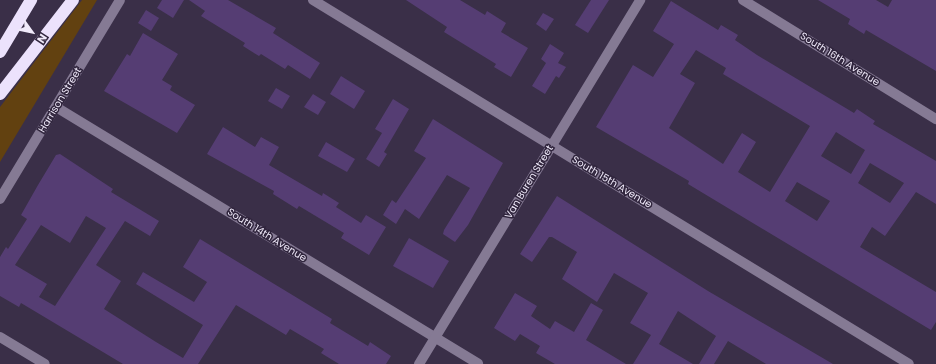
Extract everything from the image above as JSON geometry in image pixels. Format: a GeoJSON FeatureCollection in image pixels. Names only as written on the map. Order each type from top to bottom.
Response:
{"type":"FeatureCollection","features":[{"type":"Feature","properties":{"kind":"highway"},"geometry":{"type":"LineString","coordinates":[[0,52],[31,0]]}},
{"type":"Feature","properties":{"kind":"highway"},"geometry":{"type":"LineString","coordinates":[[0,94],[73,0]]}},
{"type":"Feature","properties":{"kind":"street","name":"Harrison Street"},"geometry":{"type":"LineString","coordinates":[[0,199],[120,0]]}},
{"type":"Feature","properties":{"kind":"street","name":"South 15th Avenue"},"geometry":{"type":"LineString","coordinates":[[313,0],[909,364]]}},
{"type":"Feature","properties":{"kind":"street","name":"Van Buren Street"},"geometry":{"type":"LineString","coordinates":[[419,364],[640,0]]}},
{"type":"Feature","properties":{"kind":"street","name":"South 16th Avenue"},"geometry":{"type":"LineString","coordinates":[[743,0],[936,118]]}},
{"type":"Feature","properties":{"kind":"street","name":"South 14th Avenue"},"geometry":{"type":"LineString","coordinates":[[56,107],[478,364]]}},
{"type":"Feature","properties":{"kind":"street"},"geometry":{"type":"LineString","coordinates":[[0,337],[45,364]]}},
{"type":"Feature","properties":{"kind":"shaded area"},"geometry":{"type":"Polygon","coordinates":[[[82,0],[97,0],[0,162],[0,107],[82,0]]]}},
{"type":"Feature","properties":{"kind":"building"},"geometry":{"type":"Polygon","coordinates":[[[162,0],[184,0],[173,18],[157,8],[162,0]]]}},
{"type":"Feature","properties":{"kind":"building"},"geometry":{"type":"Polygon","coordinates":[[[189,0],[228,0],[276,28],[273,33],[320,63],[310,79],[288,65],[285,69],[261,54],[259,56],[243,46],[245,43],[201,16],[205,11],[189,0]]]}},
{"type":"Feature","properties":{"kind":"building"},"geometry":{"type":"Polygon","coordinates":[[[406,0],[460,0],[485,15],[487,11],[506,23],[501,32],[528,48],[511,77],[494,67],[496,64],[444,32],[447,27],[406,0]]]}},
{"type":"Feature","properties":{"kind":"building"},"geometry":{"type":"Polygon","coordinates":[[[591,0],[609,0],[588,33],[575,25],[591,0]]]}},
{"type":"Feature","properties":{"kind":"building"},"geometry":{"type":"Polygon","coordinates":[[[818,0],[876,0],[888,7],[892,0],[936,0],[936,71],[866,30],[864,34],[848,24],[850,19],[818,0]]]}},
{"type":"Feature","properties":{"kind":"building"},"geometry":{"type":"Polygon","coordinates":[[[671,1],[718,30],[721,25],[738,35],[735,40],[757,55],[854,113],[857,109],[875,121],[873,124],[936,161],[936,204],[916,192],[885,236],[872,227],[860,247],[936,292],[936,322],[931,330],[688,184],[689,181],[596,127],[633,65],[653,77],[674,44],[653,31],[671,1]],[[696,50],[680,74],[695,83],[669,128],[723,164],[742,133],[756,142],[738,172],[770,192],[810,126],[723,74],[726,68],[696,50]],[[836,132],[821,156],[851,174],[865,150],[836,132]],[[870,163],[858,183],[890,203],[904,183],[870,163]],[[797,182],[785,201],[817,221],[830,201],[797,182]]]}},
{"type":"Feature","properties":{"kind":"building"},"geometry":{"type":"Polygon","coordinates":[[[146,10],[159,18],[151,31],[138,23],[146,10]]]}},
{"type":"Feature","properties":{"kind":"building"},"geometry":{"type":"Polygon","coordinates":[[[543,13],[554,19],[546,31],[536,24],[543,13]]]}},
{"type":"Feature","properties":{"kind":"building"},"geometry":{"type":"Polygon","coordinates":[[[143,33],[178,54],[162,80],[172,86],[170,90],[195,105],[177,133],[104,91],[127,54],[130,56],[143,33]]]}},
{"type":"Feature","properties":{"kind":"building"},"geometry":{"type":"Polygon","coordinates":[[[550,44],[564,53],[558,63],[566,67],[559,78],[556,76],[545,94],[532,86],[546,63],[541,59],[550,44]]]}},
{"type":"Feature","properties":{"kind":"building"},"geometry":{"type":"Polygon","coordinates":[[[341,76],[365,91],[354,109],[330,94],[341,76]]]}},
{"type":"Feature","properties":{"kind":"building"},"geometry":{"type":"Polygon","coordinates":[[[276,88],[290,96],[282,109],[268,101],[276,88]]]}},
{"type":"Feature","properties":{"kind":"building"},"geometry":{"type":"Polygon","coordinates":[[[313,94],[326,102],[318,115],[304,107],[313,94]]]}},
{"type":"Feature","properties":{"kind":"building"},"geometry":{"type":"Polygon","coordinates":[[[393,99],[409,109],[384,152],[387,154],[379,167],[366,159],[382,133],[375,129],[393,99]]]}},
{"type":"Feature","properties":{"kind":"building"},"geometry":{"type":"Polygon","coordinates":[[[433,119],[503,163],[468,225],[455,242],[443,234],[444,230],[470,188],[447,175],[419,219],[405,209],[396,224],[383,215],[392,200],[396,203],[426,158],[414,151],[433,119]]]}},
{"type":"Feature","properties":{"kind":"building"},"geometry":{"type":"Polygon","coordinates":[[[223,127],[255,147],[261,137],[279,147],[269,165],[322,196],[323,193],[339,203],[336,207],[361,223],[366,215],[386,227],[369,255],[341,238],[344,233],[299,206],[297,209],[273,194],[274,191],[207,154],[223,127]]]}},
{"type":"Feature","properties":{"kind":"building"},"geometry":{"type":"Polygon","coordinates":[[[326,142],[355,159],[347,172],[318,156],[326,142]]]}},
{"type":"Feature","properties":{"kind":"building"},"geometry":{"type":"Polygon","coordinates":[[[60,154],[113,189],[111,192],[159,221],[150,236],[125,221],[96,265],[121,281],[104,309],[156,342],[183,358],[203,325],[136,284],[143,272],[194,302],[207,282],[183,267],[200,239],[332,319],[330,323],[368,346],[370,342],[391,356],[386,364],[339,364],[321,353],[324,349],[290,329],[286,335],[236,305],[198,364],[123,364],[21,303],[19,307],[0,296],[0,257],[6,247],[8,249],[27,219],[21,215],[56,155],[60,154]],[[86,216],[70,243],[41,225],[15,265],[47,284],[39,297],[55,306],[106,228],[86,216]]]}},
{"type":"Feature","properties":{"kind":"building"},"geometry":{"type":"Polygon","coordinates":[[[557,196],[708,291],[833,364],[766,364],[728,341],[714,364],[699,364],[716,336],[678,311],[659,344],[693,364],[633,364],[651,335],[630,323],[648,293],[614,273],[597,302],[562,279],[577,252],[552,237],[549,237],[532,262],[520,254],[557,196]]]}},
{"type":"Feature","properties":{"kind":"building"},"geometry":{"type":"Polygon","coordinates":[[[409,238],[449,261],[433,288],[393,266],[409,238]]]}},
{"type":"Feature","properties":{"kind":"building"},"geometry":{"type":"Polygon","coordinates":[[[515,293],[537,306],[531,316],[550,329],[555,321],[574,332],[591,303],[603,310],[586,340],[626,364],[555,364],[536,353],[540,346],[520,334],[515,341],[494,328],[515,293]]]}}]}
